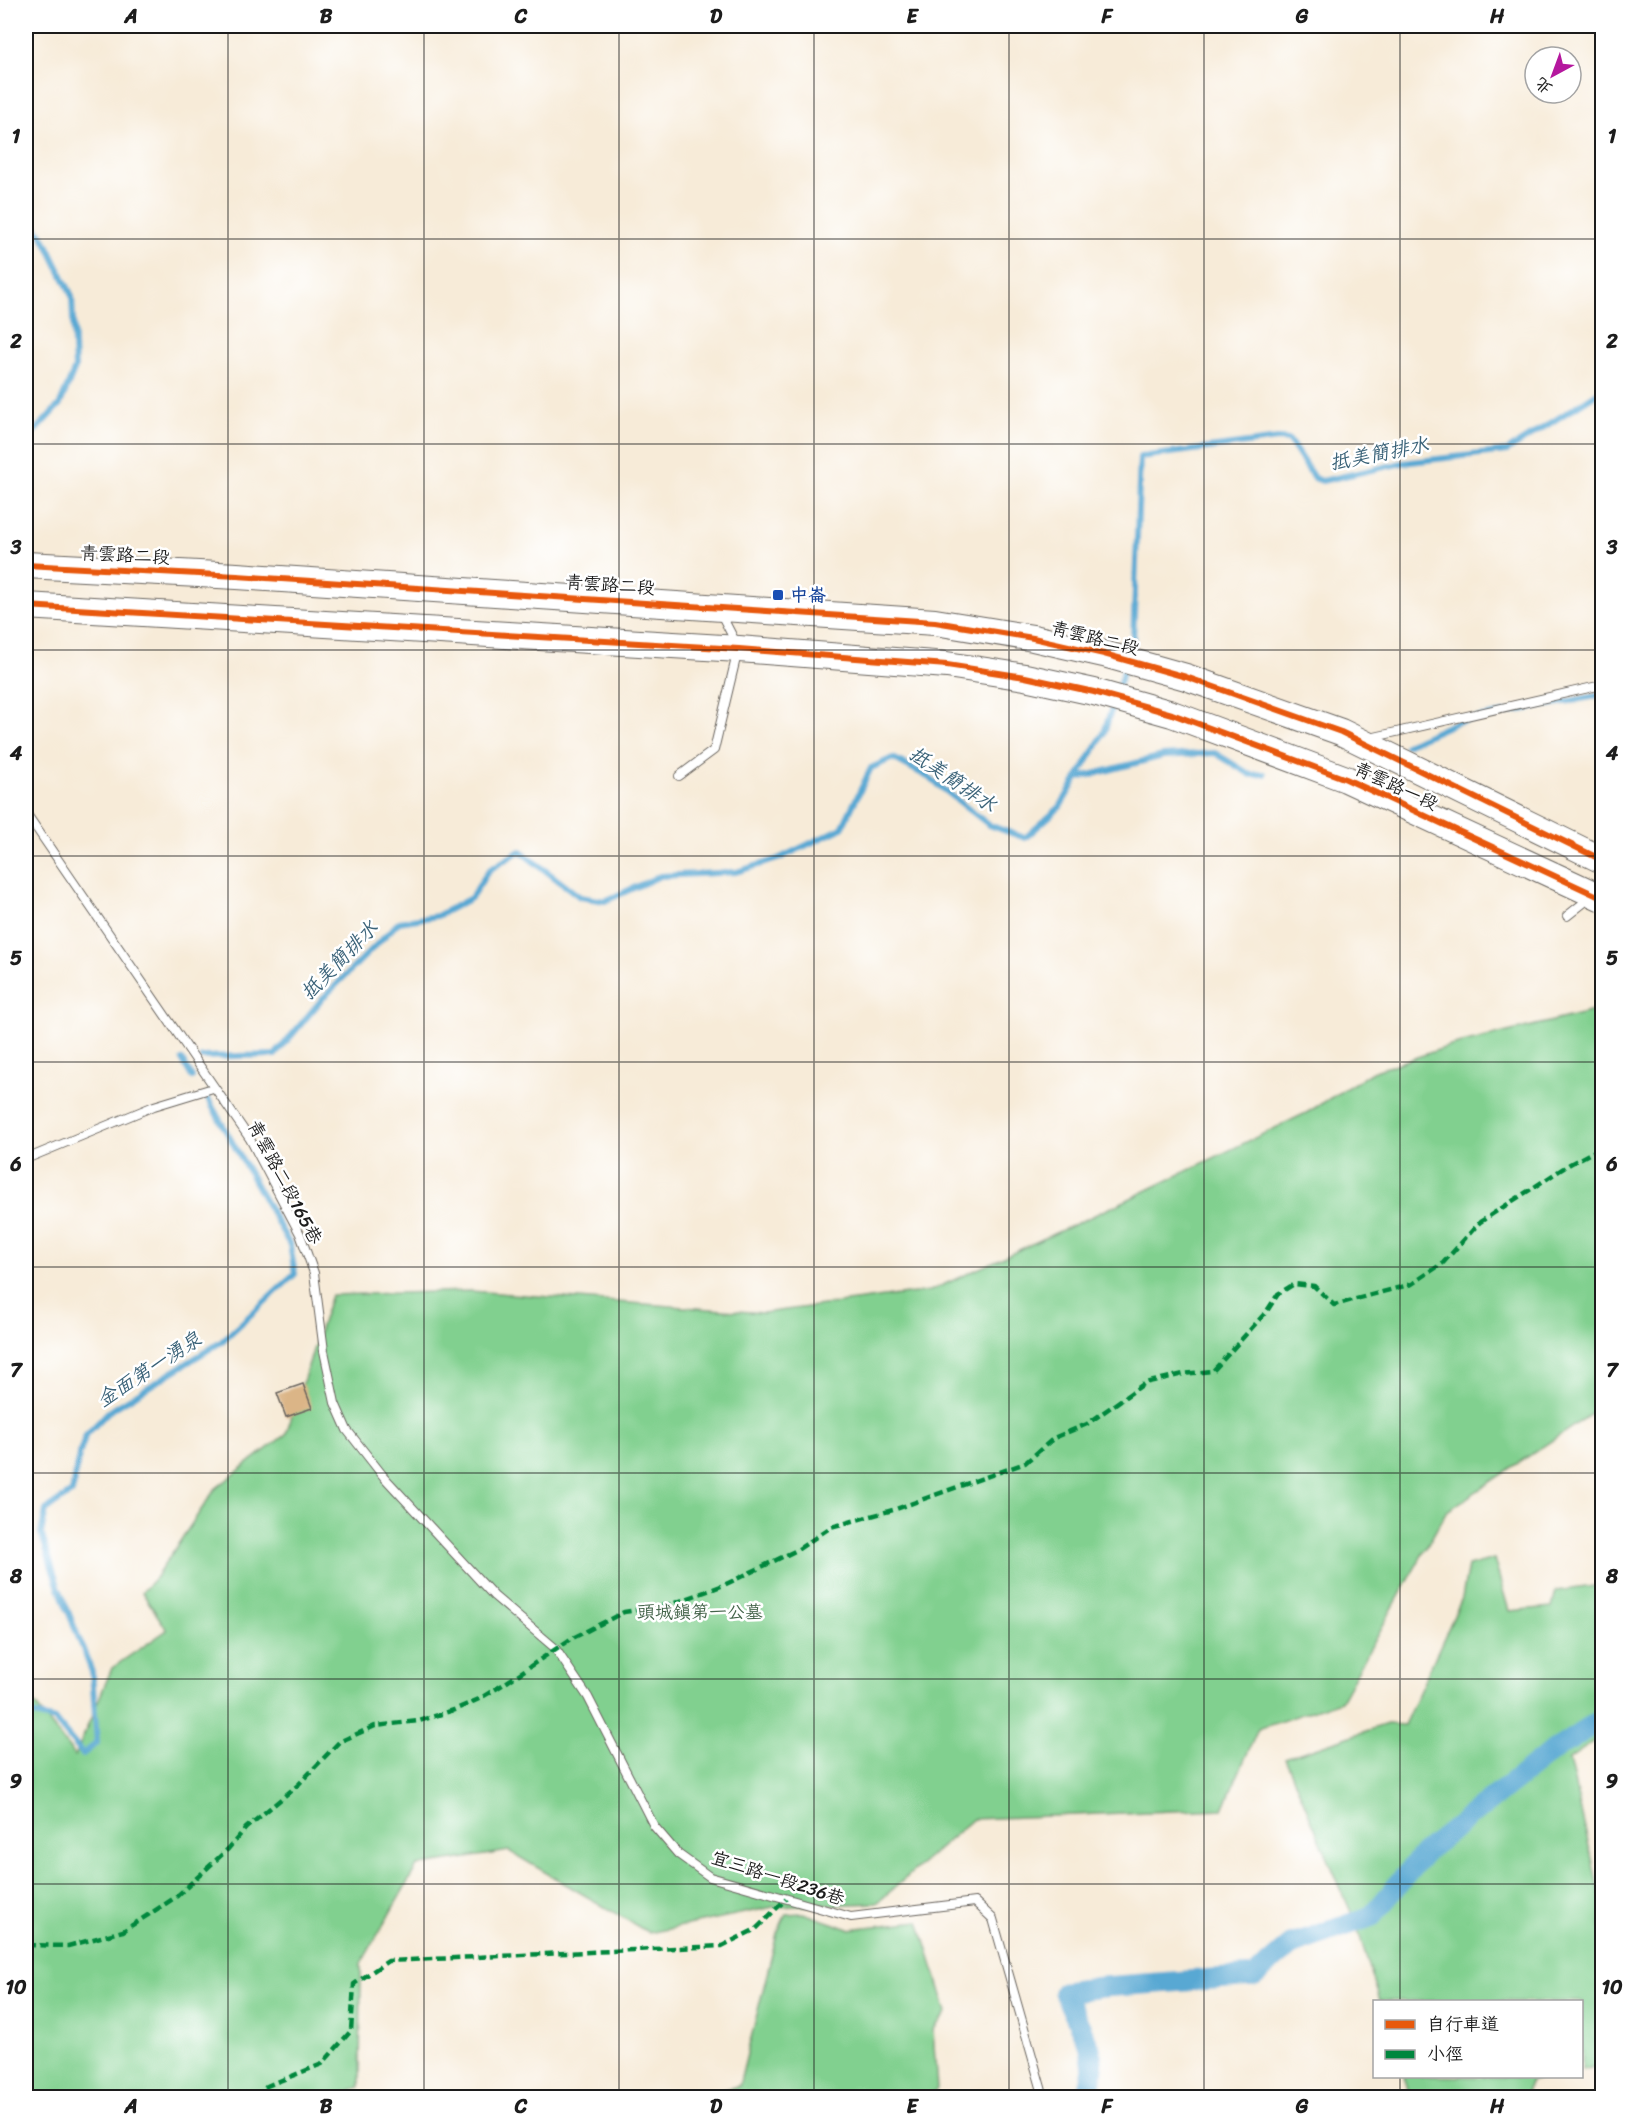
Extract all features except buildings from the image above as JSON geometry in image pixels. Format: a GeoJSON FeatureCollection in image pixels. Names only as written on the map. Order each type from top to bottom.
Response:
{"type":"FeatureCollection","features":[{"type":"Feature","properties":{"kind":"main road","name":"青雲路二段"},"geometry":{"type":"LineString","coordinates":[[26,565],[237,576],[935,622],[1033,638],[1104,654],[1186,677]]}},
{"type":"Feature","properties":{"kind":"main road"},"geometry":{"type":"LineString","coordinates":[[26,606],[739,649]]}},
{"type":"Feature","properties":{"kind":"main road","name":"青雲路一段"},"geometry":{"type":"LineString","coordinates":[[739,649],[947,665],[1025,677],[1094,692],[1172,714],[1346,779],[1598,897]]}},
{"type":"Feature","properties":{"kind":"main road","name":"青雲路一段"},"geometry":{"type":"LineString","coordinates":[[1186,677],[1341,732],[1602,860]]}},
{"type":"Feature","properties":{"kind":"lane"},"geometry":{"type":"LineString","coordinates":[[679,776],[714,750],[739,649],[717,607]]}},
{"type":"Feature","properties":{"kind":"lane"},"geometry":{"type":"LineString","coordinates":[[1358,740],[1602,685]]}},
{"type":"Feature","properties":{"kind":"lane","name":"青雲路二段165巷"},"geometry":{"type":"LineString","coordinates":[[26,813],[250,1139],[300,1234],[314,1273],[324,1351],[334,1403],[347,1430],[384,1477],[494,1596],[555,1648]]}},
{"type":"Feature","properties":{"kind":"lane"},"geometry":{"type":"LineString","coordinates":[[1567,916],[1598,897]]}},
{"type":"Feature","properties":{"kind":"lane"},"geometry":{"type":"LineString","coordinates":[[26,1159],[154,1106],[213,1088]]}},
{"type":"Feature","properties":{"kind":"lane","name":"宜三路一段236巷"},"geometry":{"type":"LineString","coordinates":[[555,1648],[588,1696],[654,1826],[678,1854],[710,1876],[851,1917],[975,1902],[987,1913],[993,1919],[1044,2097]]}},
{"type":"Feature","properties":{"kind":"green space","name":"頭城鎮第一公墓"},"geometry":{"type":"Polygon","coordinates":[[[1602,1009],[1602,1363],[1594,1412],[1446,1512],[1341,1701],[1258,1729],[1223,1809],[973,1819],[877,1903],[773,1907],[649,1933],[509,1851],[417,1866],[361,1964],[360,2087],[328,2098],[261,2097],[255,2091],[249,2098],[26,2097],[26,1703],[35,1704],[75,1756],[112,1668],[167,1630],[142,1592],[156,1577],[215,1489],[286,1434],[331,1295],[471,1291],[763,1313],[930,1291],[1127,1200],[1308,1112],[1372,1072],[1450,1046],[1602,1009]]]}},
{"type":"Feature","properties":{"kind":"green space"},"geometry":{"type":"Polygon","coordinates":[[[1494,1559],[1509,1611],[1552,1607],[1556,1591],[1602,1585],[1602,1736],[1569,1759],[1602,1903],[1602,2065],[1583,2070],[1583,2000],[1380,2000],[1356,1924],[1285,1758],[1387,1724],[1404,1725],[1462,1598],[1468,1566],[1494,1559]]]}},
{"type":"Feature","properties":{"kind":"green space"},"geometry":{"type":"Polygon","coordinates":[[[803,1913],[849,1929],[919,1921],[947,2012],[933,2030],[937,2089],[927,2097],[691,2097],[739,2086],[777,1934],[786,1914],[803,1913]]]}},
{"type":"Feature","properties":{"kind":"green space"},"geometry":{"type":"Polygon","coordinates":[[[1405,2078],[1546,2078],[1530,2081],[1526,2098],[1410,2097],[1405,2078]]]}},
{"type":"Feature","properties":{"kind":"waterway"},"geometry":{"type":"LineString","coordinates":[[26,213],[46,242],[72,296],[75,368],[60,404],[36,430],[26,436]]}},
{"type":"Feature","properties":{"kind":"waterway","name":"抵美簡排水"},"geometry":{"type":"LineString","coordinates":[[1129,654],[1133,641],[1140,457],[1278,439],[1289,440],[1314,478],[1322,481],[1402,463],[1507,451],[1602,390]]}},
{"type":"Feature","properties":{"kind":"waterway","name":"抵美簡排水"},"geometry":{"type":"LineString","coordinates":[[1117,691],[1125,666]]}},
{"type":"Feature","properties":{"kind":"waterway"},"geometry":{"type":"LineString","coordinates":[[1406,745],[1457,722],[1602,695]]}},
{"type":"Feature","properties":{"kind":"waterway","name":"抵美簡排水"},"geometry":{"type":"LineString","coordinates":[[202,1057],[275,1055],[323,998],[399,922],[437,916],[471,898],[489,870],[520,851],[580,897],[605,901],[660,876],[736,872],[778,859],[842,828],[871,768],[893,758],[928,777],[989,825],[1025,838],[1060,807],[1104,733],[1113,704]]}},
{"type":"Feature","properties":{"kind":"waterway"},"geometry":{"type":"LineString","coordinates":[[1078,778],[1163,756],[1215,753],[1251,775],[1264,774]]}},
{"type":"Feature","properties":{"kind":"waterway","name":"金面第一湧泉"},"geometry":{"type":"LineString","coordinates":[[182,1060],[192,1077]]}},
{"type":"Feature","properties":{"kind":"waterway","name":"金面第一湧泉"},"geometry":{"type":"LineString","coordinates":[[26,1713],[55,1720],[83,1754],[97,1743],[92,1672],[57,1583],[41,1533],[46,1510],[72,1492],[79,1455],[86,1435],[108,1412],[221,1342],[295,1274],[290,1245],[208,1099]]}},
{"type":"Feature","properties":{"kind":"waterway"},"geometry":{"type":"LineString","coordinates":[[1087,2098],[1093,2069],[1090,2048],[1064,1992],[1102,1987],[1255,1976],[1291,1945],[1372,1916],[1424,1853],[1543,1758],[1602,1719]]}},
{"type":"Feature","properties":{"kind":"marked path"},"geometry":{"type":"LineString","coordinates":[[26,1945],[68,1946],[123,1931],[176,1897],[228,1849],[246,1828],[298,1785],[339,1742],[375,1726],[419,1721],[454,1710],[504,1684],[569,1640],[624,1612],[672,1604],[724,1585],[797,1550],[831,1527],[893,1510],[1025,1463],[1054,1438],[1087,1424],[1145,1383],[1183,1374],[1213,1371],[1267,1311],[1278,1294],[1294,1284],[1314,1286],[1334,1305],[1412,1284],[1443,1263],[1480,1222],[1570,1164],[1602,1147]]}},
{"type":"Feature","properties":{"kind":"marked path"},"geometry":{"type":"LineString","coordinates":[[256,2098],[267,2086],[322,2064],[351,2031],[354,1984],[388,1961],[722,1946],[756,1929],[786,1899]]}},
{"type":"Feature","properties":{"kind":"cycle path"},"geometry":{"type":"LineString","coordinates":[[26,565],[237,576],[935,622],[1033,638],[1104,654],[1186,677],[1341,732],[1602,860]]}},
{"type":"Feature","properties":{"kind":"cycle path"},"geometry":{"type":"LineString","coordinates":[[26,606],[739,649],[947,665],[1025,677],[1094,692],[1172,714],[1346,779],[1602,898]]}},
{"type":"Feature","properties":{"kind":"place","name":"中崙"},"geometry":{"type":"Point","coordinates":[778,595]}}]}
